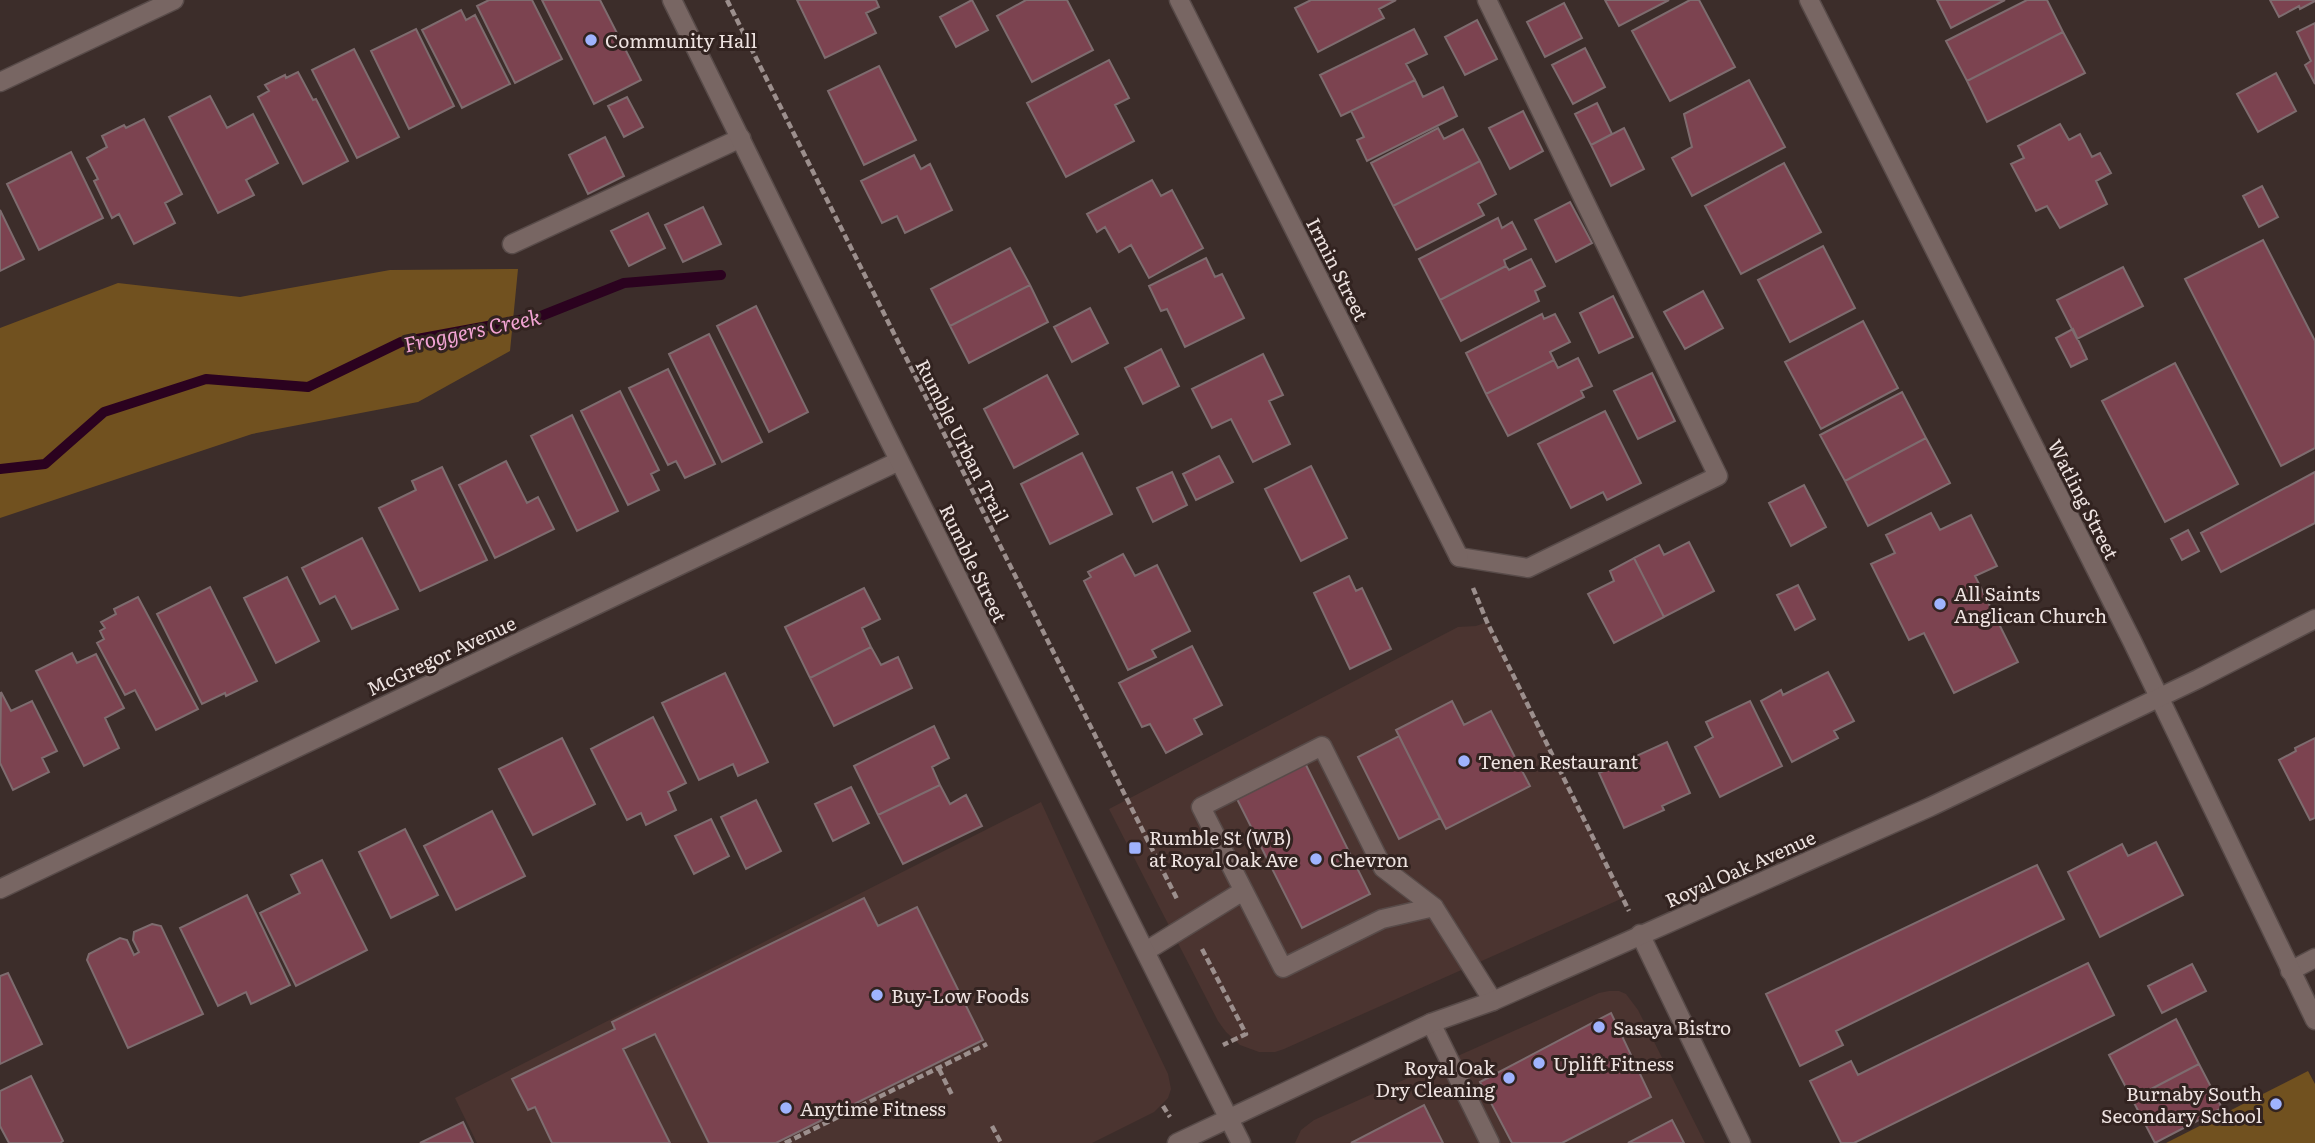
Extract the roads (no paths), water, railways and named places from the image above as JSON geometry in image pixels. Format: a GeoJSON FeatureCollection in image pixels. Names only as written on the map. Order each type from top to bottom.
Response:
{"type":"FeatureCollection","features":[{"type":"Feature","properties":{"kind":"street"},"geometry":{"type":"LineString","coordinates":[[0,82],[174,0]]}},
{"type":"Feature","properties":{"kind":"street","name":"Rumble Street"},"geometry":{"type":"LineString","coordinates":[[672,0],[1241,1143]]}},
{"type":"Feature","properties":{"kind":"street","name":"Irmin Street"},"geometry":{"type":"LineString","coordinates":[[1179,0],[1459,557],[1528,568],[1718,476],[1487,0]]}},
{"type":"Feature","properties":{"kind":"street","name":"Watling Street"},"geometry":{"type":"LineString","coordinates":[[1809,0],[2160,698],[2315,1020]]}},
{"type":"Feature","properties":{"kind":"street"},"geometry":{"type":"LineString","coordinates":[[512,244],[741,138]]}},
{"type":"Feature","properties":{"kind":"street","name":"McGregor Avenue"},"geometry":{"type":"LineString","coordinates":[[0,888],[900,461]]}},
{"type":"Feature","properties":{"kind":"street","name":"Royal Oak Avenue"},"geometry":{"type":"LineString","coordinates":[[1177,1143],[1431,1023],[1493,1001],[1930,807],[2160,698],[2315,619]]}},
{"type":"Feature","properties":{"kind":"street"},"geometry":{"type":"LineString","coordinates":[[1434,907],[1382,919],[1283,968],[1201,807],[1322,746],[1383,868],[1434,907],[1493,1001]]}},
{"type":"Feature","properties":{"kind":"street"},"geometry":{"type":"LineString","coordinates":[[1146,951],[1243,891]]}},
{"type":"Feature","properties":{"kind":"street"},"geometry":{"type":"LineString","coordinates":[[1640,934],[1741,1143]]}},
{"type":"Feature","properties":{"kind":"street"},"geometry":{"type":"LineString","coordinates":[[2290,971],[2315,958]]}},
{"type":"Feature","properties":{"kind":"street"},"geometry":{"type":"LineString","coordinates":[[1431,1023],[1490,1143]]}},
{"type":"Feature","properties":{"kind":"waterway","name":"Froggers Creek"},"geometry":{"type":"LineString","coordinates":[[0,469],[45,464],[104,412],[206,379],[308,387],[401,342],[541,316],[624,283],[721,275]]}},
{"type":"Feature","properties":{"kind":"place","name":"Community Hall"},"geometry":{"type":"Point","coordinates":[591,40]}},
{"type":"Feature","properties":{"kind":"place","name":"All Saints Anglican Church"},"geometry":{"type":"Point","coordinates":[1940,604]}},
{"type":"Feature","properties":{"kind":"place","name":"Tenen Restaurant"},"geometry":{"type":"Point","coordinates":[1464,761]}},
{"type":"Feature","properties":{"kind":"place","name":"Rumble St (WB) at Royal Oak Ave"},"geometry":{"type":"Point","coordinates":[1135,848]}},
{"type":"Feature","properties":{"kind":"place","name":"Chevron"},"geometry":{"type":"Point","coordinates":[1316,859]}},
{"type":"Feature","properties":{"kind":"place","name":"Buy-Low Foods"},"geometry":{"type":"Point","coordinates":[877,995]}},
{"type":"Feature","properties":{"kind":"place","name":"Sasaya Bistro"},"geometry":{"type":"Point","coordinates":[1599,1027]}},
{"type":"Feature","properties":{"kind":"place","name":"Uplift Fitness"},"geometry":{"type":"Point","coordinates":[1539,1063]}},
{"type":"Feature","properties":{"kind":"place","name":"Royal Oak Dry Cleaning"},"geometry":{"type":"Point","coordinates":[1509,1078]}},
{"type":"Feature","properties":{"kind":"place","name":"Burnaby South Secondary School"},"geometry":{"type":"Point","coordinates":[2276,1104]}},
{"type":"Feature","properties":{"kind":"place","name":"Anytime Fitness"},"geometry":{"type":"Point","coordinates":[786,1108]}}]}
